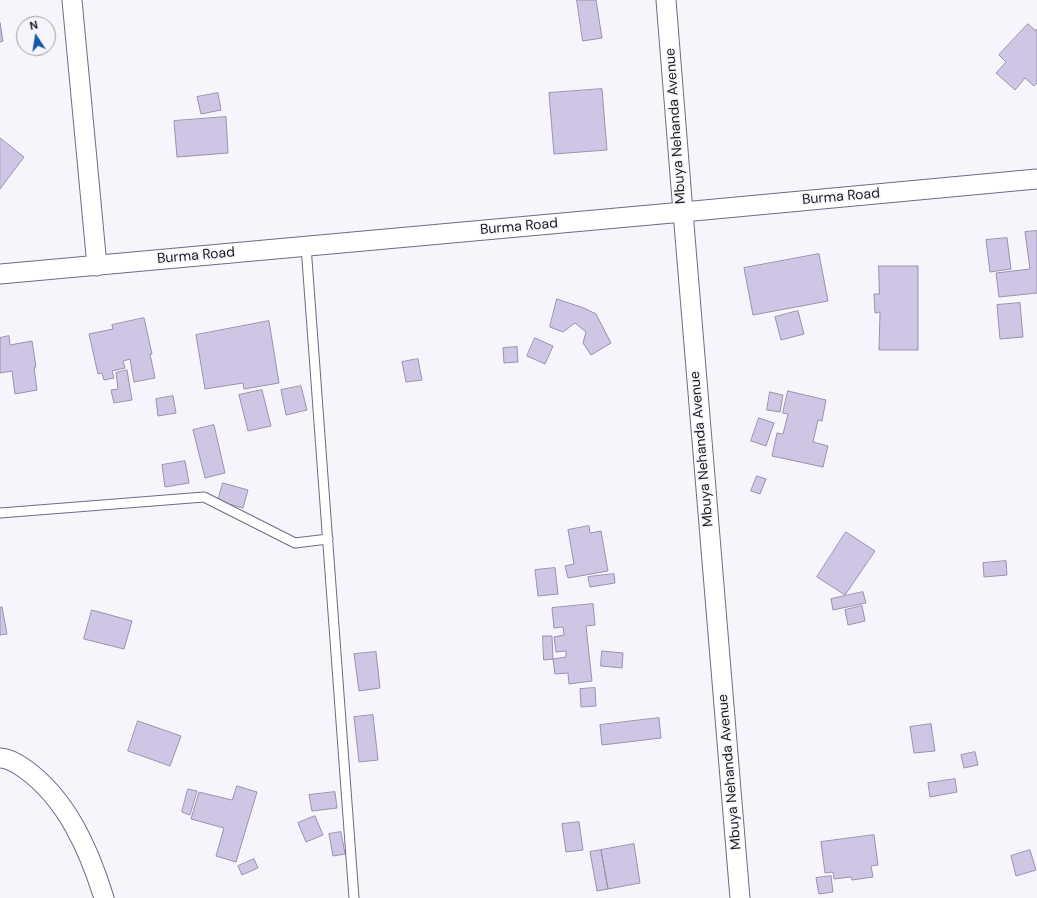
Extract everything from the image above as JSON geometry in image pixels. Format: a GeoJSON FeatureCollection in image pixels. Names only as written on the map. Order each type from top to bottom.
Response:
{"type":"FeatureCollection","features":[{"type":"Feature","properties":{"kind":"street"},"geometry":{"type":"LineString","coordinates":[[72,0],[97,266]]}},
{"type":"Feature","properties":{"kind":"street","name":"Mbuya Nehanda Avenue"},"geometry":{"type":"LineString","coordinates":[[666,0],[682,212],[740,898]]}},
{"type":"Feature","properties":{"kind":"street","name":"Burma Road"},"geometry":{"type":"LineString","coordinates":[[0,274],[1037,178]]}},
{"type":"Feature","properties":{"kind":"street"},"geometry":{"type":"LineString","coordinates":[[0,758],[4,758],[21,766],[39,779],[61,805],[80,837],[104,898]]}},
{"type":"Feature","properties":{"kind":"lane"},"geometry":{"type":"LineString","coordinates":[[306,246],[354,898]]}},
{"type":"Feature","properties":{"kind":"lane"},"geometry":{"type":"LineString","coordinates":[[0,513],[204,497],[295,543],[328,539]]}},
{"type":"Feature","properties":{"kind":"building"},"geometry":{"type":"Polygon","coordinates":[[[577,0],[596,0],[602,38],[583,41],[577,0]]]}},
{"type":"Feature","properties":{"kind":"building"},"geometry":{"type":"Polygon","coordinates":[[[0,23],[3,41],[0,42],[0,23]]]}},
{"type":"Feature","properties":{"kind":"building"},"geometry":{"type":"Polygon","coordinates":[[[1028,24],[1036,31],[1037,29],[1037,83],[1034,86],[1025,78],[1015,90],[996,73],[1006,62],[999,55],[1028,24]]]}},
{"type":"Feature","properties":{"kind":"building"},"geometry":{"type":"Polygon","coordinates":[[[602,89],[607,150],[554,154],[549,93],[602,89]]]}},
{"type":"Feature","properties":{"kind":"building"},"geometry":{"type":"Polygon","coordinates":[[[218,93],[221,110],[201,114],[197,97],[218,93]]]}},
{"type":"Feature","properties":{"kind":"building"},"geometry":{"type":"Polygon","coordinates":[[[226,117],[228,153],[177,157],[174,121],[226,117]]]}},
{"type":"Feature","properties":{"kind":"building"},"geometry":{"type":"Polygon","coordinates":[[[0,138],[24,157],[0,189],[0,138]]]}},
{"type":"Feature","properties":{"kind":"building"},"geometry":{"type":"Polygon","coordinates":[[[1037,231],[1037,293],[999,297],[996,273],[1030,269],[1025,232],[1037,231]]]}},
{"type":"Feature","properties":{"kind":"building"},"geometry":{"type":"Polygon","coordinates":[[[1007,238],[1011,269],[990,272],[986,240],[1007,238]]]}},
{"type":"Feature","properties":{"kind":"building"},"geometry":{"type":"Polygon","coordinates":[[[819,254],[828,301],[753,315],[744,268],[819,254]]]}},
{"type":"Feature","properties":{"kind":"building"},"geometry":{"type":"Polygon","coordinates":[[[879,266],[918,266],[918,350],[879,350],[880,312],[875,313],[874,294],[879,294],[879,266]]]}},
{"type":"Feature","properties":{"kind":"building"},"geometry":{"type":"Polygon","coordinates":[[[557,299],[584,308],[596,314],[611,343],[591,355],[583,343],[586,332],[575,323],[563,332],[550,327],[557,299]]]}},
{"type":"Feature","properties":{"kind":"building"},"geometry":{"type":"Polygon","coordinates":[[[1020,303],[1023,337],[1000,339],[997,305],[1020,303]]]}},
{"type":"Feature","properties":{"kind":"building"},"geometry":{"type":"Polygon","coordinates":[[[798,311],[804,334],[781,340],[775,317],[798,311]]]}},
{"type":"Feature","properties":{"kind":"building"},"geometry":{"type":"Polygon","coordinates":[[[144,318],[152,354],[150,354],[155,378],[134,382],[130,359],[123,361],[125,368],[112,371],[114,378],[104,380],[102,373],[98,374],[89,334],[113,329],[112,325],[144,318]]]}},
{"type":"Feature","properties":{"kind":"building"},"geometry":{"type":"Polygon","coordinates":[[[269,321],[279,383],[244,389],[243,383],[205,389],[196,335],[269,321]]]}},
{"type":"Feature","properties":{"kind":"building"},"geometry":{"type":"Polygon","coordinates":[[[9,336],[10,345],[32,341],[36,367],[34,367],[37,390],[15,394],[12,371],[0,373],[0,338],[9,336]]]}},
{"type":"Feature","properties":{"kind":"building"},"geometry":{"type":"Polygon","coordinates":[[[535,338],[553,346],[545,364],[527,356],[535,338]]]}},
{"type":"Feature","properties":{"kind":"building"},"geometry":{"type":"Polygon","coordinates":[[[517,347],[518,362],[504,363],[503,348],[517,347]]]}},
{"type":"Feature","properties":{"kind":"building"},"geometry":{"type":"Polygon","coordinates":[[[418,359],[422,380],[406,382],[402,362],[418,359]]]}},
{"type":"Feature","properties":{"kind":"building"},"geometry":{"type":"Polygon","coordinates":[[[127,370],[132,400],[114,403],[111,390],[118,389],[116,373],[127,370]]]}},
{"type":"Feature","properties":{"kind":"building"},"geometry":{"type":"Polygon","coordinates":[[[301,386],[307,410],[286,415],[281,390],[301,386]]]}},
{"type":"Feature","properties":{"kind":"building"},"geometry":{"type":"Polygon","coordinates":[[[262,390],[271,426],[248,431],[239,395],[262,390]]]}},
{"type":"Feature","properties":{"kind":"building"},"geometry":{"type":"Polygon","coordinates":[[[788,391],[826,400],[822,421],[818,420],[813,442],[828,446],[823,467],[772,456],[777,433],[783,434],[788,414],[783,413],[788,391]]]}},
{"type":"Feature","properties":{"kind":"building"},"geometry":{"type":"Polygon","coordinates":[[[770,392],[783,395],[780,412],[767,410],[770,392]]]}},
{"type":"Feature","properties":{"kind":"building"},"geometry":{"type":"Polygon","coordinates":[[[173,396],[176,413],[158,416],[156,399],[173,396]]]}},
{"type":"Feature","properties":{"kind":"building"},"geometry":{"type":"Polygon","coordinates":[[[759,418],[774,423],[766,446],[751,441],[759,418]]]}},
{"type":"Feature","properties":{"kind":"building"},"geometry":{"type":"Polygon","coordinates":[[[214,425],[225,473],[205,478],[193,430],[214,425]]]}},
{"type":"Feature","properties":{"kind":"building"},"geometry":{"type":"Polygon","coordinates":[[[185,461],[189,483],[165,487],[162,465],[185,461]]]}},
{"type":"Feature","properties":{"kind":"building"},"geometry":{"type":"Polygon","coordinates":[[[757,476],[766,479],[760,494],[751,491],[757,476]]]}},
{"type":"Feature","properties":{"kind":"building"},"geometry":{"type":"Polygon","coordinates":[[[223,483],[248,490],[243,508],[218,501],[223,483]]]}},
{"type":"Feature","properties":{"kind":"building"},"geometry":{"type":"Polygon","coordinates":[[[589,526],[590,533],[601,531],[608,571],[568,578],[565,566],[574,564],[568,530],[589,526]]]}},
{"type":"Feature","properties":{"kind":"building"},"geometry":{"type":"Polygon","coordinates":[[[846,532],[875,551],[845,595],[817,577],[846,532]]]}},
{"type":"Feature","properties":{"kind":"building"},"geometry":{"type":"Polygon","coordinates":[[[1006,561],[1007,575],[984,577],[983,563],[1006,561]]]}},
{"type":"Feature","properties":{"kind":"building"},"geometry":{"type":"Polygon","coordinates":[[[555,568],[558,594],[538,596],[535,570],[555,568]]]}},
{"type":"Feature","properties":{"kind":"building"},"geometry":{"type":"Polygon","coordinates":[[[614,574],[615,583],[590,587],[588,577],[614,574]]]}},
{"type":"Feature","properties":{"kind":"building"},"geometry":{"type":"Polygon","coordinates":[[[863,592],[866,603],[833,610],[831,599],[863,592]]]}},
{"type":"Feature","properties":{"kind":"building"},"geometry":{"type":"Polygon","coordinates":[[[593,604],[595,625],[586,626],[592,681],[569,684],[568,673],[555,674],[553,659],[566,657],[566,651],[556,652],[554,637],[564,635],[563,627],[554,628],[552,608],[593,604]]]}},
{"type":"Feature","properties":{"kind":"building"},"geometry":{"type":"Polygon","coordinates":[[[862,606],[865,621],[848,625],[845,610],[862,606]]]}},
{"type":"Feature","properties":{"kind":"building"},"geometry":{"type":"Polygon","coordinates":[[[2,607],[7,634],[0,635],[0,608],[2,607]]]}},
{"type":"Feature","properties":{"kind":"building"},"geometry":{"type":"Polygon","coordinates":[[[92,610],[132,621],[124,649],[84,639],[92,610]]]}},
{"type":"Feature","properties":{"kind":"building"},"geometry":{"type":"Polygon","coordinates":[[[543,636],[552,636],[553,659],[544,660],[543,636]]]}},
{"type":"Feature","properties":{"kind":"building"},"geometry":{"type":"Polygon","coordinates":[[[602,651],[623,653],[622,668],[601,666],[602,651]]]}},
{"type":"Feature","properties":{"kind":"building"},"geometry":{"type":"Polygon","coordinates":[[[376,652],[380,688],[359,691],[354,654],[376,652]]]}},
{"type":"Feature","properties":{"kind":"building"},"geometry":{"type":"Polygon","coordinates":[[[595,688],[596,706],[581,707],[580,689],[595,688]]]}},
{"type":"Feature","properties":{"kind":"building"},"geometry":{"type":"Polygon","coordinates":[[[373,715],[378,760],[359,762],[354,717],[373,715]]]}},
{"type":"Feature","properties":{"kind":"building"},"geometry":{"type":"Polygon","coordinates":[[[659,718],[661,738],[602,745],[600,725],[659,718]]]}},
{"type":"Feature","properties":{"kind":"building"},"geometry":{"type":"Polygon","coordinates":[[[138,721],[181,736],[170,766],[128,751],[138,721]]]}},
{"type":"Feature","properties":{"kind":"building"},"geometry":{"type":"Polygon","coordinates":[[[931,724],[935,751],[914,753],[910,727],[931,724]]]}},
{"type":"Feature","properties":{"kind":"building"},"geometry":{"type":"Polygon","coordinates":[[[975,752],[978,765],[964,768],[961,755],[975,752]]]}},
{"type":"Feature","properties":{"kind":"building"},"geometry":{"type":"Polygon","coordinates":[[[955,779],[957,792],[930,797],[928,783],[955,779]]]}},
{"type":"Feature","properties":{"kind":"building"},"geometry":{"type":"Polygon","coordinates":[[[237,786],[257,792],[236,862],[216,856],[224,828],[191,819],[199,792],[232,800],[237,786]]]}},
{"type":"Feature","properties":{"kind":"building"},"geometry":{"type":"Polygon","coordinates":[[[188,789],[197,791],[190,815],[182,812],[188,789]]]}},
{"type":"Feature","properties":{"kind":"building"},"geometry":{"type":"Polygon","coordinates":[[[335,792],[337,808],[312,811],[309,795],[335,792]]]}},
{"type":"Feature","properties":{"kind":"building"},"geometry":{"type":"Polygon","coordinates":[[[315,816],[323,835],[306,842],[298,823],[315,816]]]}},
{"type":"Feature","properties":{"kind":"building"},"geometry":{"type":"Polygon","coordinates":[[[579,822],[583,850],[566,852],[562,824],[579,822]]]}},
{"type":"Feature","properties":{"kind":"building"},"geometry":{"type":"Polygon","coordinates":[[[341,832],[345,854],[333,856],[329,834],[341,832]]]}},
{"type":"Feature","properties":{"kind":"building"},"geometry":{"type":"Polygon","coordinates":[[[874,835],[878,865],[871,866],[873,877],[852,880],[851,877],[834,879],[833,872],[825,873],[821,842],[874,835]]]}},
{"type":"Feature","properties":{"kind":"building"},"geometry":{"type":"Polygon","coordinates":[[[634,844],[640,883],[608,889],[601,850],[634,844]]]}},
{"type":"Feature","properties":{"kind":"building"},"geometry":{"type":"Polygon","coordinates":[[[601,850],[608,889],[597,891],[590,852],[601,850]]]}},
{"type":"Feature","properties":{"kind":"building"},"geometry":{"type":"Polygon","coordinates":[[[1030,850],[1036,870],[1016,876],[1011,856],[1030,850]]]}},
{"type":"Feature","properties":{"kind":"building"},"geometry":{"type":"Polygon","coordinates":[[[254,859],[258,868],[242,875],[238,866],[254,859]]]}},
{"type":"Feature","properties":{"kind":"building"},"geometry":{"type":"Polygon","coordinates":[[[831,876],[833,892],[819,894],[816,878],[831,876]]]}}]}
